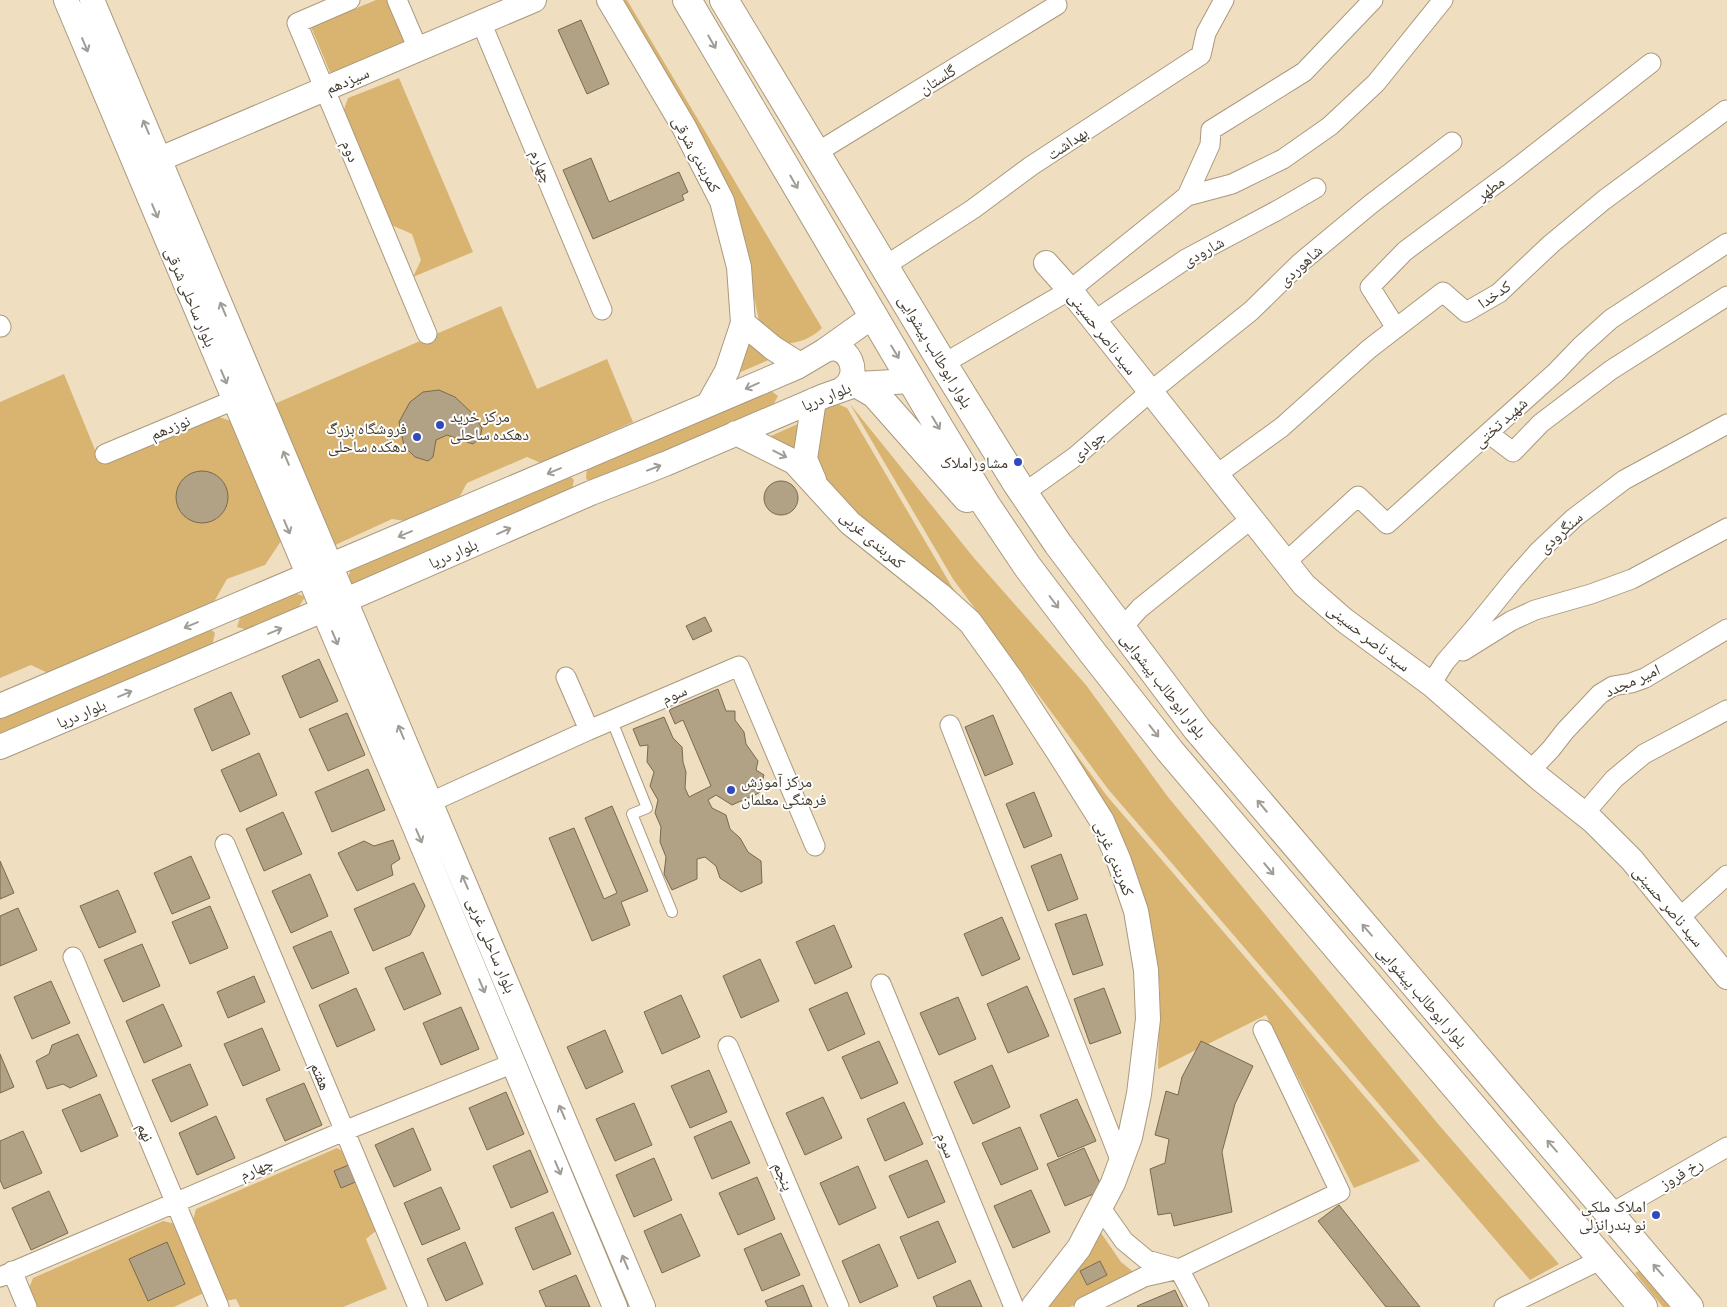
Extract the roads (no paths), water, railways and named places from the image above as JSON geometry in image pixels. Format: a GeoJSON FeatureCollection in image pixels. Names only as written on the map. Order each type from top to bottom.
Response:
{"type":"FeatureCollection","features":[{"type":"Feature","properties":{"kind":"highway"},"geometry":{"type":"LineString","coordinates":[[687,0],[986,506],[1032,573],[1170,751],[1643,1307]]}},
{"type":"Feature","properties":{"kind":"highway","name":"بلوار ابوطالب پیشوایی"},"geometry":{"type":"LineString","coordinates":[[724,0],[943,364],[1058,544],[1203,737],[1689,1307]]}},
{"type":"Feature","properties":{"kind":"highway"},"geometry":{"type":"LineString","coordinates":[[850,386],[875,394],[1032,573]]}},
{"type":"Feature","properties":{"kind":"street","name":"بلوار ساحلی شرقی"},"geometry":{"type":"LineString","coordinates":[[66,0],[316,593]]}},
{"type":"Feature","properties":{"kind":"street","name":"بلوار ساحلی شرقی"},"geometry":{"type":"LineString","coordinates":[[92,0],[338,583]]}},
{"type":"Feature","properties":{"kind":"street","name":"دوم"},"geometry":{"type":"LineString","coordinates":[[350,0],[297,23],[427,334]]}},
{"type":"Feature","properties":{"kind":"street"},"geometry":{"type":"LineString","coordinates":[[397,0],[418,49]]}},
{"type":"Feature","properties":{"kind":"street","name":"سیزدهم"},"geometry":{"type":"LineString","coordinates":[[140,176],[160,159],[534,0]]}},
{"type":"Feature","properties":{"kind":"street","name":"کمربندی شرقی"},"geometry":{"type":"LineString","coordinates":[[608,0],[684,127],[722,201],[739,267],[743,323]]}},
{"type":"Feature","properties":{"kind":"street","name":"بهداشت"},"geometry":{"type":"LineString","coordinates":[[885,266],[1200,55],[1206,33],[1224,0]]}},
{"type":"Feature","properties":{"kind":"street"},"geometry":{"type":"LineString","coordinates":[[1187,196],[1210,145],[1211,130],[1304,72],[1373,0]]}},
{"type":"Feature","properties":{"kind":"street"},"geometry":{"type":"LineString","coordinates":[[943,364],[1070,290],[1187,196],[1232,184],[1283,159],[1330,126],[1376,83],[1443,0]]}},
{"type":"Feature","properties":{"kind":"street","name":"گلستان"},"geometry":{"type":"LineString","coordinates":[[816,153],[1057,5]]}},
{"type":"Feature","properties":{"kind":"street","name":"چهارم"},"geometry":{"type":"LineString","coordinates":[[481,22],[602,310]]}},
{"type":"Feature","properties":{"kind":"street","name":"مطهر"},"geometry":{"type":"LineString","coordinates":[[1396,328],[1370,287],[1387,269],[1405,251],[1509,174],[1651,63]]}},
{"type":"Feature","properties":{"kind":"street","name":"کدخدا"},"geometry":{"type":"LineString","coordinates":[[1216,475],[1282,427],[1369,349],[1443,292],[1466,312],[1499,293],[1551,244],[1604,200],[1726,110]]}},
{"type":"Feature","properties":{"kind":"street","name":"شاهوردی"},"geometry":{"type":"LineString","coordinates":[[1150,392],[1251,311],[1300,263],[1371,204],[1452,142]]}},
{"type":"Feature","properties":{"kind":"street","name":"شارودی"},"geometry":{"type":"LineString","coordinates":[[1094,320],[1186,259],[1316,188]]}},
{"type":"Feature","properties":{"kind":"street","name":"شهید تختی"},"geometry":{"type":"LineString","coordinates":[[1286,562],[1358,496],[1387,524],[1556,372],[1611,319],[1727,242]]}},
{"type":"Feature","properties":{"kind":"street","name":"سید ناصر حسینی"},"geometry":{"type":"LineString","coordinates":[[1046,263],[1070,290],[1304,585],[1344,620],[1430,684],[1530,771],[1593,821],[1632,860],[1727,977]]}},
{"type":"Feature","properties":{"kind":"street"},"geometry":{"type":"LineString","coordinates":[[1488,433],[1513,452],[1541,423],[1604,376],[1727,296]]}},
{"type":"Feature","properties":{"kind":"street","name":"بلوار دریا"},"geometry":{"type":"LineString","coordinates":[[0,747],[231,649],[316,593],[577,461],[798,366],[824,351],[873,316]]}},
{"type":"Feature","properties":{"kind":"street"},"geometry":{"type":"LineString","coordinates":[[708,405],[727,371],[743,323],[798,366],[790,373],[789,386],[791,393],[796,398],[811,402],[805,459],[817,486]]}},
{"type":"Feature","properties":{"kind":"street"},"geometry":{"type":"LineString","coordinates":[[824,351],[830,348],[838,349],[850,358],[853,365],[852,380],[848,385],[850,386]]}},
{"type":"Feature","properties":{"kind":"street","name":"بلوار دریا"},"geometry":{"type":"LineString","coordinates":[[0,706],[216,614],[316,593],[338,583],[591,493],[850,386],[911,381]]}},
{"type":"Feature","properties":{"kind":"street","name":"جوادی"},"geometry":{"type":"LineString","coordinates":[[1024,493],[1076,456],[1150,392]]}},
{"type":"Feature","properties":{"kind":"street","name":"نوزدهم"},"geometry":{"type":"LineString","coordinates":[[105,454],[234,400]]}},
{"type":"Feature","properties":{"kind":"street","name":"سنگرودی"},"geometry":{"type":"LineString","coordinates":[[1430,684],[1445,662],[1478,626],[1538,552],[1574,518],[1624,480],[1727,424]]}},
{"type":"Feature","properties":{"kind":"street","name":"کمربندی غربی"},"geometry":{"type":"LineString","coordinates":[[736,434],[794,462],[850,522],[940,595],[970,622],[1011,679],[1102,821],[1119,861],[1136,911],[1146,970],[1148,1019],[1139,1094],[1130,1137],[1113,1183],[1079,1248],[1033,1307]]}},
{"type":"Feature","properties":{"kind":"street"},"geometry":{"type":"LineString","coordinates":[[577,461],[591,493]]}},
{"type":"Feature","properties":{"kind":"street"},"geometry":{"type":"LineString","coordinates":[[1121,629],[1140,608],[1251,519]]}},
{"type":"Feature","properties":{"kind":"street"},"geometry":{"type":"LineString","coordinates":[[1445,662],[1511,621],[1535,610],[1591,594],[1632,579],[1727,528]]}},
{"type":"Feature","properties":{"kind":"street","name":"بلوار ساحلی غربی"},"geometry":{"type":"LineString","coordinates":[[338,583],[643,1307]]}},
{"type":"Feature","properties":{"kind":"street","name":"بلوار ساحلی غربی"},"geometry":{"type":"LineString","coordinates":[[316,593],[616,1307]]}},
{"type":"Feature","properties":{"kind":"street"},"geometry":{"type":"LineString","coordinates":[[216,614],[231,649]]}},
{"type":"Feature","properties":{"kind":"street","name":"امیر مجدد"},"geometry":{"type":"LineString","coordinates":[[1530,771],[1600,694],[1613,686],[1645,678],[1727,629]]}},
{"type":"Feature","properties":{"kind":"street","name":"سوم"},"geometry":{"type":"LineString","coordinates":[[431,802],[589,730],[739,666],[816,846]]}},
{"type":"Feature","properties":{"kind":"street"},"geometry":{"type":"LineString","coordinates":[[566,678],[589,730]]}},
{"type":"Feature","properties":{"kind":"street"},"geometry":{"type":"LineString","coordinates":[[1584,814],[1614,779],[1644,754],[1727,710]]}},
{"type":"Feature","properties":{"kind":"street"},"geometry":{"type":"LineString","coordinates":[[950,725],[1121,1162]]}},
{"type":"Feature","properties":{"kind":"street"},"geometry":{"type":"LineString","coordinates":[[408,811],[431,802]]}},
{"type":"Feature","properties":{"kind":"street","name":"هفتم"},"geometry":{"type":"LineString","coordinates":[[225,844],[418,1307]]}},
{"type":"Feature","properties":{"kind":"street"},"geometry":{"type":"LineString","coordinates":[[1680,918],[1727,875]]}},
{"type":"Feature","properties":{"kind":"street","name":"نهم"},"geometry":{"type":"LineString","coordinates":[[73,957],[219,1307]]}},
{"type":"Feature","properties":{"kind":"street","name":"سوم"},"geometry":{"type":"LineString","coordinates":[[881,984],[1014,1307]]}},
{"type":"Feature","properties":{"kind":"street"},"geometry":{"type":"LineString","coordinates":[[1084,1307],[1144,1277],[1179,1269],[1340,1192],[1263,1030]]}},
{"type":"Feature","properties":{"kind":"street","name":"پنجم"},"geometry":{"type":"LineString","coordinates":[[728,1046],[840,1307]]}},
{"type":"Feature","properties":{"kind":"street","name":"چهارم"},"geometry":{"type":"LineString","coordinates":[[6,1274],[344,1131],[514,1063]]}},
{"type":"Feature","properties":{"kind":"street","name":"رخ فروز"},"geometry":{"type":"LineString","coordinates":[[1610,1214],[1727,1147]]}},
{"type":"Feature","properties":{"kind":"street"},"geometry":{"type":"LineString","coordinates":[[1100,1207],[1124,1241],[1147,1260],[1179,1269],[1199,1307]]}},
{"type":"Feature","properties":{"kind":"street"},"geometry":{"type":"LineString","coordinates":[[1504,1307],[1602,1259]]}},
{"type":"Feature","properties":{"kind":"street"},"geometry":{"type":"LineString","coordinates":[[6,1274],[28,1307]]}},
{"type":"Feature","properties":{"kind":"lane"},"geometry":{"type":"LineString","coordinates":[[612,720],[647,808],[632,814],[672,912]]}},
{"type":"Feature","properties":{"kind":"place","name":"مرکز خرید دهکده ساحلی"},"geometry":{"type":"Point","coordinates":[440,425]}},
{"type":"Feature","properties":{"kind":"place","name":"فروشگاه بزرگ دهکده ساحلی"},"geometry":{"type":"Point","coordinates":[417,437]}},
{"type":"Feature","properties":{"kind":"place","name":"مشاوراملاک"},"geometry":{"type":"Point","coordinates":[1018,462]}},
{"type":"Feature","properties":{"kind":"place","name":"مرکز آموزش فرهنگی معلمان"},"geometry":{"type":"Point","coordinates":[731,790]}},
{"type":"Feature","properties":{"kind":"place","name":"املاک ملکی نو بندرانزلی"},"geometry":{"type":"Point","coordinates":[1656,1215]}}]}
